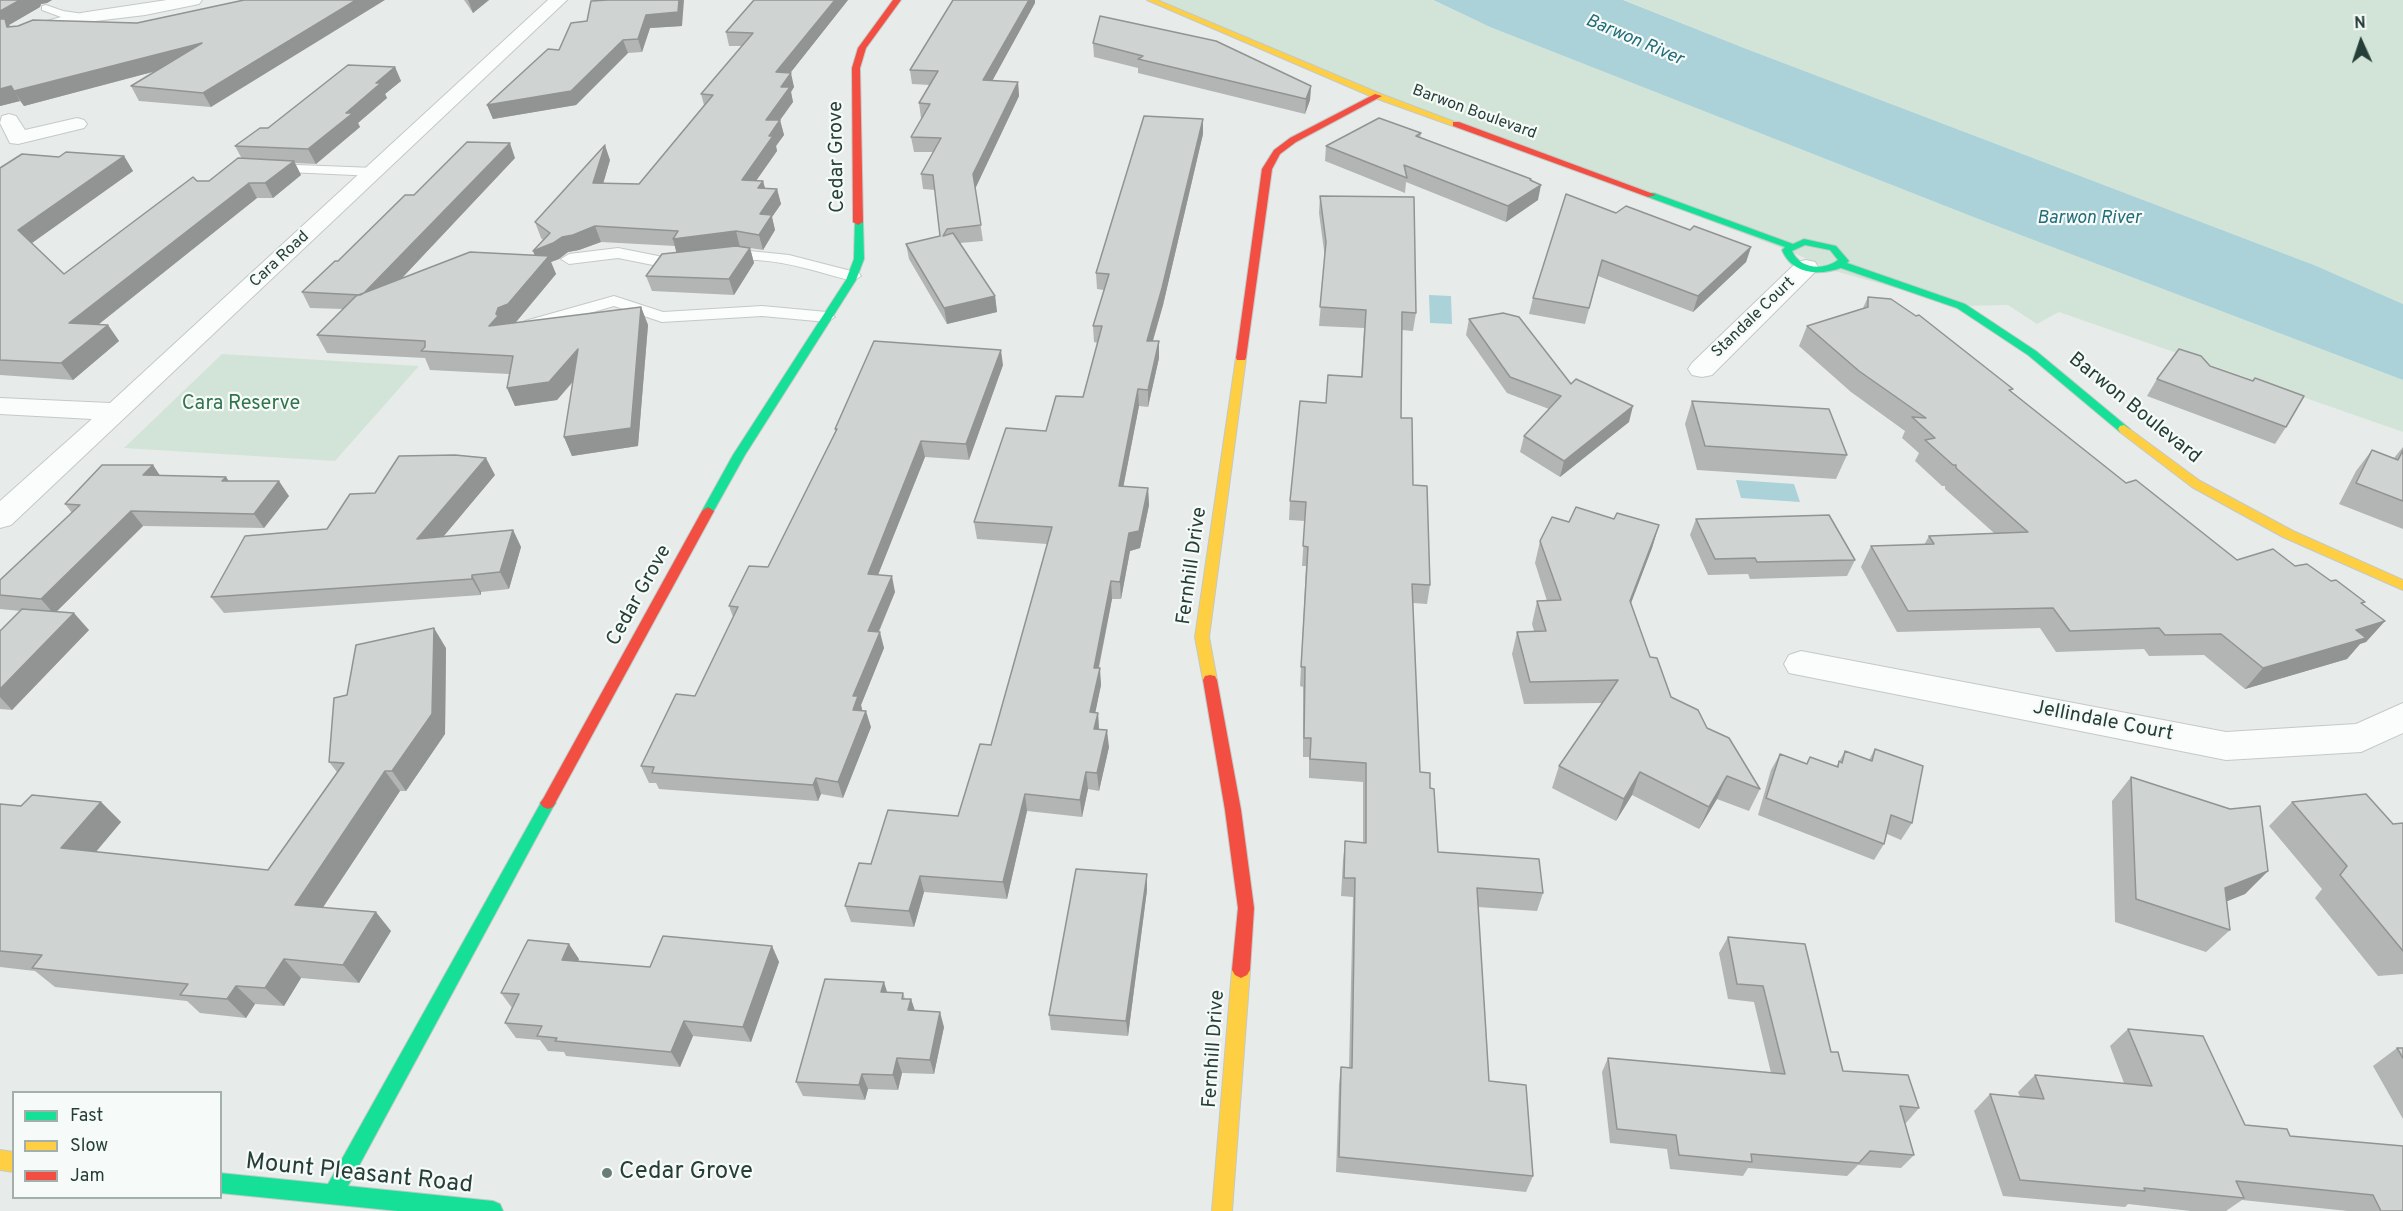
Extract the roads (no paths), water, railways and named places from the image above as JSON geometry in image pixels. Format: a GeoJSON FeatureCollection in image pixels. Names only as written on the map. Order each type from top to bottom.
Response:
{"type":"FeatureCollection","features":[{"type":"Feature","properties":{"kind":"street"},"geometry":{"type":"LineString","coordinates":[[87,17],[145,10],[193,0]]}},
{"type":"Feature","properties":{"kind":"street","name":"Cara Road"},"geometry":{"type":"LineString","coordinates":[[0,518],[117,412],[558,0]]}},
{"type":"Feature","properties":{"kind":"street","name":"Cedar Grove"},"geometry":{"type":"LineString","coordinates":[[333,1194],[739,455],[853,276],[859,259],[856,68],[862,48],[897,0]]}},
{"type":"Feature","properties":{"kind":"street","name":"Barwon Boulevard"},"geometry":{"type":"LineString","coordinates":[[1151,0],[1378,96],[1790,246]]}},
{"type":"Feature","properties":{"kind":"street","name":"Fernhill Drive"},"geometry":{"type":"LineString","coordinates":[[1222,1211],[1246,908],[1233,810],[1202,637],[1262,204],[1267,169],[1277,152],[1293,140],[1378,96]]}},
{"type":"Feature","properties":{"kind":"street"},"geometry":{"type":"LineString","coordinates":[[0,150],[14,129],[77,124]]}},
{"type":"Feature","properties":{"kind":"street"},"geometry":{"type":"LineString","coordinates":[[1804,242],[1832,248],[1843,257],[1844,261],[1842,265],[1831,270],[1806,267],[1788,255],[1790,246],[1804,242]]}},
{"type":"Feature","properties":{"kind":"street","name":"Barwon Boulevard"},"geometry":{"type":"LineString","coordinates":[[1842,265],[1961,306],[2032,353],[2142,444],[2196,484],[2288,534],[2403,585]]}},
{"type":"Feature","properties":{"kind":"street","name":"Standale Court"},"geometry":{"type":"LineString","coordinates":[[1702,369],[1806,267]]}},
{"type":"Feature","properties":{"kind":"street"},"geometry":{"type":"LineString","coordinates":[[0,406],[117,412]]}},
{"type":"Feature","properties":{"kind":"street","name":"Jellindale Court"},"geometry":{"type":"LineString","coordinates":[[1801,664],[2226,746],[2361,738],[2403,717]]}},
{"type":"Feature","properties":{"kind":"street","name":"Mount Pleasant Road"},"geometry":{"type":"LineString","coordinates":[[222,1183],[493,1211]]}},
{"type":"Feature","properties":{"kind":"lane"},"geometry":{"type":"LineString","coordinates":[[46,8],[61,14],[87,17]]}},
{"type":"Feature","properties":{"kind":"lane"},"geometry":{"type":"LineString","coordinates":[[20,36],[54,22],[87,17]]}},
{"type":"Feature","properties":{"kind":"lane"},"geometry":{"type":"LineString","coordinates":[[253,167],[375,172]]}},
{"type":"Feature","properties":{"kind":"lane"},"geometry":{"type":"LineString","coordinates":[[569,259],[618,253],[668,263],[740,254],[803,263],[853,276]]}},
{"type":"Feature","properties":{"kind":"lane"},"geometry":{"type":"LineString","coordinates":[[514,331],[614,301],[662,316],[762,311],[827,317]]}},
{"type":"Feature","properties":{"kind":"water","name":"Barwon River"},"geometry":{"type":"Polygon","coordinates":[[[1433,0],[1623,0],[2314,265],[2403,304],[2403,380],[1981,220],[1490,27],[1433,0]]]}},
{"type":"Feature","properties":{"kind":"water"},"geometry":{"type":"Polygon","coordinates":[[[1429,295],[1451,296],[1452,324],[1430,323],[1429,295]]]}},
{"type":"Feature","properties":{"kind":"water"},"geometry":{"type":"Polygon","coordinates":[[[1736,480],[1794,484],[1800,502],[1741,498],[1736,480]]]}},
{"type":"Feature","properties":{"kind":"place","name":"Cedar Grove"},"geometry":{"type":"Point","coordinates":[607,1173]}},
{"type":"Feature","properties":{"kind":"park label","name":"Cara Reserve"},"geometry":{"type":"Point","coordinates":[241,405]}}]}
